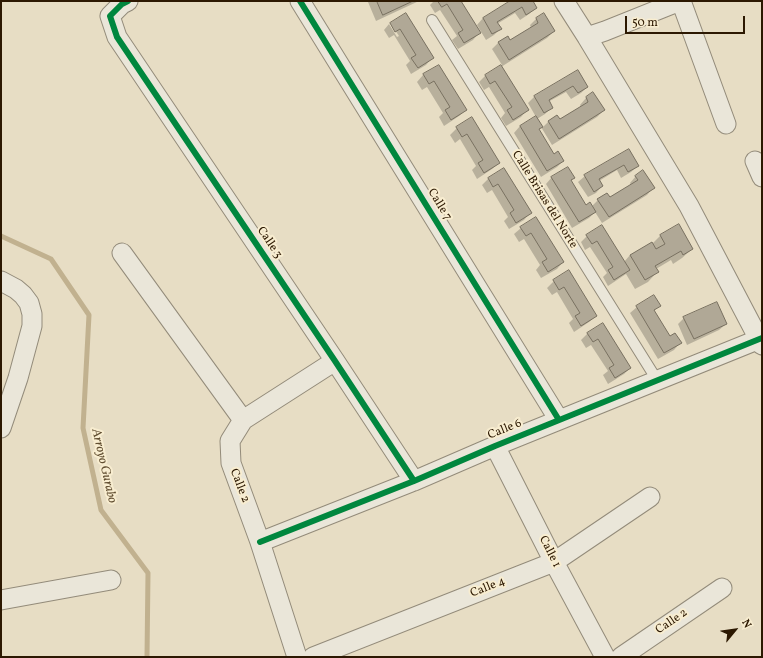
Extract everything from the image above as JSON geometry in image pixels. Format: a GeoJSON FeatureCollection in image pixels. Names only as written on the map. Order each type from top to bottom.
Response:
{"type":"FeatureCollection","features":[{"type":"Feature","properties":{"kind":"street","name":"Calle 3"},"geometry":{"type":"LineString","coordinates":[[128,1],[122,4],[110,16],[117,37],[414,481]]}},
{"type":"Feature","properties":{"kind":"street","name":"Calle 7"},"geometry":{"type":"LineString","coordinates":[[300,1],[559,420]]}},
{"type":"Feature","properties":{"kind":"street"},"geometry":{"type":"LineString","coordinates":[[564,1],[689,206],[761,340]]}},
{"type":"Feature","properties":{"kind":"street"},"geometry":{"type":"LineString","coordinates":[[586,37],[681,1],[726,124]]}},
{"type":"Feature","properties":{"kind":"street"},"geometry":{"type":"LineString","coordinates":[[122,253],[243,420]]}},
{"type":"Feature","properties":{"kind":"street"},"geometry":{"type":"LineString","coordinates":[[1,281],[16,289],[29,303],[32,314],[32,326],[18,378],[1,428]]}},
{"type":"Feature","properties":{"kind":"street","name":"Calle 6"},"geometry":{"type":"LineString","coordinates":[[260,542],[414,481],[495,446],[657,380],[761,340]]}},
{"type":"Feature","properties":{"kind":"street","name":"Calle 2"},"geometry":{"type":"LineString","coordinates":[[297,657],[260,542],[231,463],[230,441],[243,420],[335,361]]}},
{"type":"Feature","properties":{"kind":"street","name":"Calle 1"},"geometry":{"type":"LineString","coordinates":[[495,446],[604,657]]}},
{"type":"Feature","properties":{"kind":"street","name":"Calle 4"},"geometry":{"type":"LineString","coordinates":[[313,657],[554,562],[650,497]]}},
{"type":"Feature","properties":{"kind":"street"},"geometry":{"type":"LineString","coordinates":[[1,600],[111,580]]}},
{"type":"Feature","properties":{"kind":"street","name":"Calle 2"},"geometry":{"type":"LineString","coordinates":[[621,657],[722,588]]}},
{"type":"Feature","properties":{"kind":"lane","name":"Calle Brisas del Norte"},"geometry":{"type":"LineString","coordinates":[[432,20],[657,380]]}},
{"type":"Feature","properties":{"kind":"building"},"geometry":{"type":"Polygon","coordinates":[[[377,1],[413,1],[383,15],[377,1]]]}},
{"type":"Feature","properties":{"kind":"building"},"geometry":{"type":"Polygon","coordinates":[[[438,1],[461,1],[481,33],[464,43],[458,33],[463,30],[447,4],[442,7],[438,1]]]}},
{"type":"Feature","properties":{"kind":"building"},"geometry":{"type":"Polygon","coordinates":[[[510,1],[533,1],[537,8],[526,15],[522,7],[497,22],[502,29],[492,34],[483,18],[510,1]]]}},
{"type":"Feature","properties":{"kind":"building"},"geometry":{"type":"Polygon","coordinates":[[[406,13],[434,58],[418,68],[411,58],[416,55],[400,29],[395,32],[390,23],[406,13]]]}},
{"type":"Feature","properties":{"kind":"building"},"geometry":{"type":"Polygon","coordinates":[[[544,13],[555,31],[509,60],[498,42],[508,36],[510,40],[538,23],[536,18],[544,13]]]}},
{"type":"Feature","properties":{"kind":"building"},"geometry":{"type":"Polygon","coordinates":[[[439,65],[467,110],[451,120],[445,110],[450,107],[434,81],[429,84],[423,74],[439,65]]]}},
{"type":"Feature","properties":{"kind":"building"},"geometry":{"type":"Polygon","coordinates":[[[501,65],[529,110],[513,120],[507,110],[512,107],[495,81],[490,84],[485,75],[501,65]]]}},
{"type":"Feature","properties":{"kind":"building"},"geometry":{"type":"Polygon","coordinates":[[[578,70],[588,87],[578,93],[573,86],[549,100],[553,108],[544,113],[534,96],[578,70]]]}},
{"type":"Feature","properties":{"kind":"building"},"geometry":{"type":"Polygon","coordinates":[[[593,92],[605,110],[559,139],[548,121],[557,115],[560,119],[588,102],[586,97],[593,92]]]}},
{"type":"Feature","properties":{"kind":"building"},"geometry":{"type":"Polygon","coordinates":[[[536,116],[543,127],[539,129],[554,154],[558,151],[564,161],[547,171],[520,126],[536,116]]]}},
{"type":"Feature","properties":{"kind":"building"},"geometry":{"type":"Polygon","coordinates":[[[472,117],[500,163],[484,173],[478,163],[483,160],[467,134],[462,137],[456,127],[472,117]]]}},
{"type":"Feature","properties":{"kind":"building"},"geometry":{"type":"Polygon","coordinates":[[[629,149],[639,166],[628,172],[624,165],[599,179],[603,186],[594,192],[584,175],[629,149]]]}},
{"type":"Feature","properties":{"kind":"building"},"geometry":{"type":"Polygon","coordinates":[[[568,167],[575,178],[571,180],[586,205],[590,202],[596,212],[579,222],[551,177],[568,167]]]}},
{"type":"Feature","properties":{"kind":"building"},"geometry":{"type":"Polygon","coordinates":[[[504,168],[532,213],[516,223],[510,213],[514,210],[498,184],[493,187],[488,178],[504,168]]]}},
{"type":"Feature","properties":{"kind":"building"},"geometry":{"type":"Polygon","coordinates":[[[643,170],[655,188],[609,217],[597,199],[607,193],[610,197],[638,180],[635,176],[643,170]]]}},
{"type":"Feature","properties":{"kind":"building"},"geometry":{"type":"Polygon","coordinates":[[[536,217],[564,262],[548,272],[542,262],[547,259],[531,233],[526,236],[520,227],[536,217]]]}},
{"type":"Feature","properties":{"kind":"building"},"geometry":{"type":"Polygon","coordinates":[[[679,224],[693,249],[683,255],[681,251],[655,266],[659,272],[645,280],[630,255],[652,242],[656,249],[665,244],[660,235],[679,224]]]}},
{"type":"Feature","properties":{"kind":"building"},"geometry":{"type":"Polygon","coordinates":[[[602,225],[630,270],[614,280],[608,270],[613,267],[597,241],[592,244],[586,235],[602,225]]]}},
{"type":"Feature","properties":{"kind":"building"},"geometry":{"type":"Polygon","coordinates":[[[569,270],[597,316],[581,326],[575,316],[580,313],[564,287],[559,290],[553,280],[569,270]]]}},
{"type":"Feature","properties":{"kind":"building"},"geometry":{"type":"Polygon","coordinates":[[[654,295],[661,306],[654,310],[670,336],[675,333],[682,343],[664,353],[636,306],[654,295]]]}},
{"type":"Feature","properties":{"kind":"building"},"geometry":{"type":"Polygon","coordinates":[[[717,302],[727,324],[694,339],[683,317],[717,302]]]}},
{"type":"Feature","properties":{"kind":"building"},"geometry":{"type":"Polygon","coordinates":[[[603,323],[631,368],[615,378],[609,368],[614,365],[598,339],[593,342],[587,333],[603,323]]]}},
{"type":"Feature","properties":{"kind":"waterway","name":"Arroyo Gurabo"},"geometry":{"type":"LineString","coordinates":[[1,236],[51,259],[89,315],[83,428],[101,510],[148,573],[147,657]]}},
{"type":"Feature","properties":{"kind":"cycle path"},"geometry":{"type":"LineString","coordinates":[[128,1],[122,4],[110,16],[117,37],[414,481]]}},
{"type":"Feature","properties":{"kind":"cycle path"},"geometry":{"type":"LineString","coordinates":[[300,1],[559,420]]}},
{"type":"Feature","properties":{"kind":"cycle path"},"geometry":{"type":"LineString","coordinates":[[260,542],[414,481],[495,446],[762,338]]}}]}
